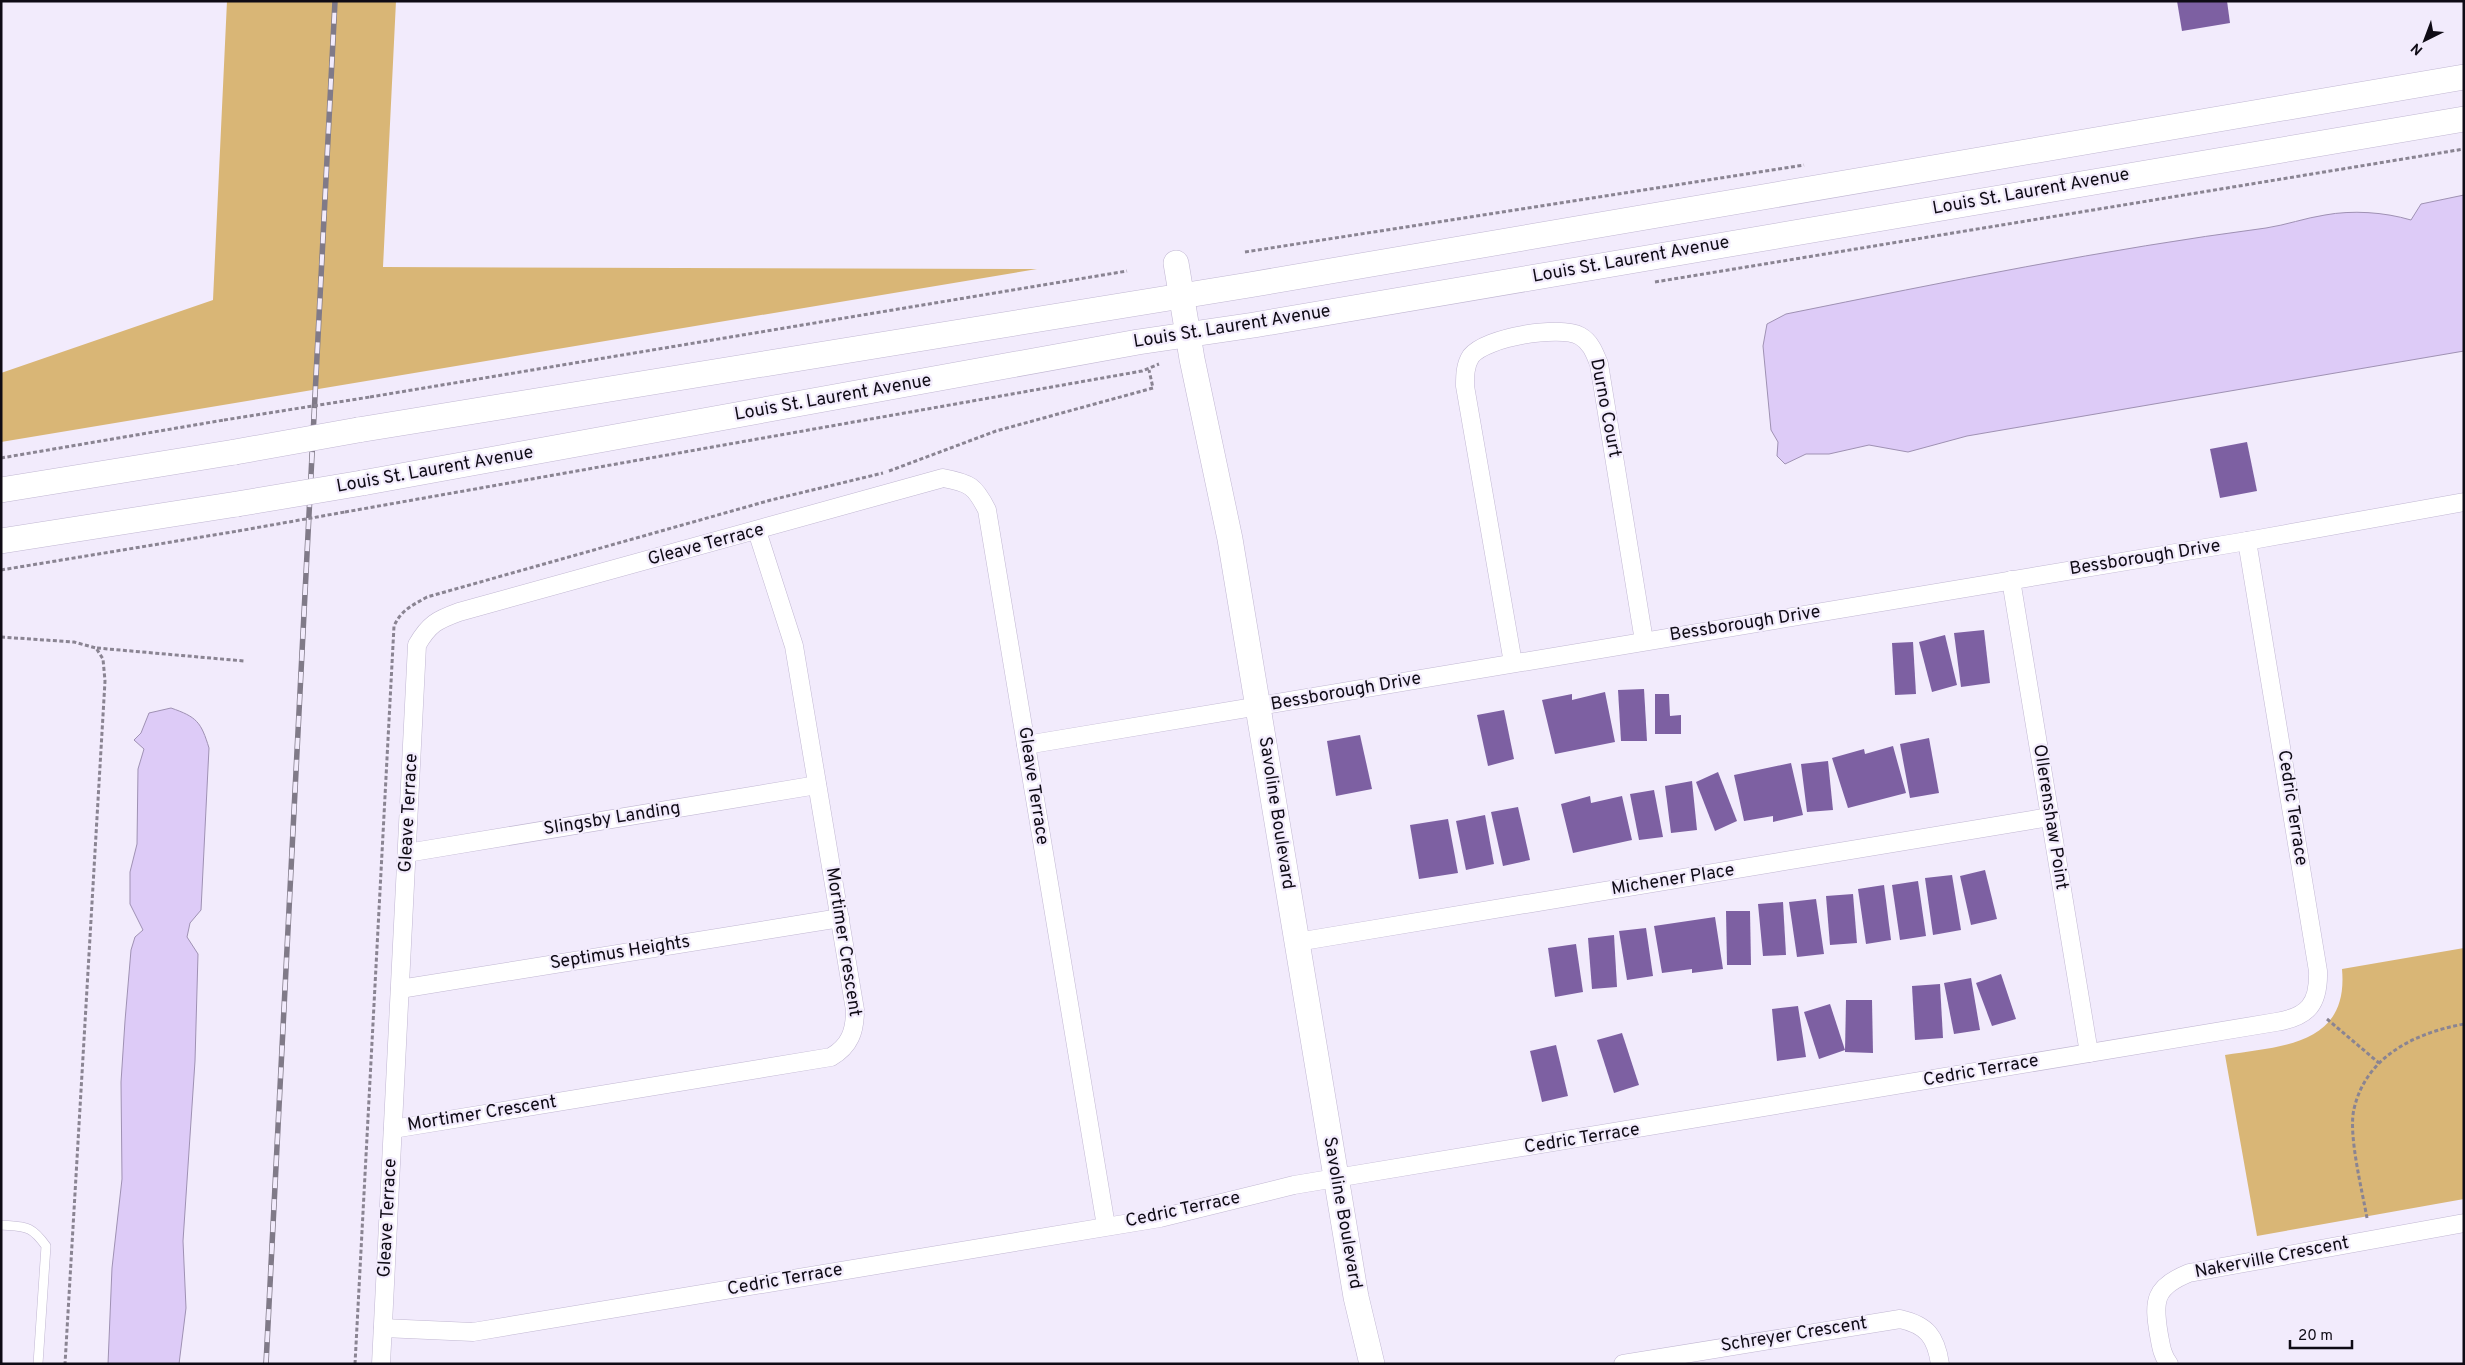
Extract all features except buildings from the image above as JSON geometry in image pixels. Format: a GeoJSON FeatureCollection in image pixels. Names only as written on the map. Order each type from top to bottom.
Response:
{"type":"FeatureCollection","features":[{"type":"Feature","properties":{"kind":"main road"},"geometry":{"type":"LineString","coordinates":[[1,490],[1182,296],[2464,77]]}},
{"type":"Feature","properties":{"kind":"main road","name":"Louis St. Laurent Avenue"},"geometry":{"type":"LineString","coordinates":[[1,541],[362,483],[1188,334],[1254,325],[2464,119]]}},
{"type":"Feature","properties":{"kind":"main road","name":"Savoline Boulevard"},"geometry":{"type":"LineString","coordinates":[[1176,263],[1188,334],[1230,538],[1356,1298],[1372,1364]]}},
{"type":"Feature","properties":{"kind":"street","name":"Durno Court"},"geometry":{"type":"LineString","coordinates":[[1513,663],[1465,386],[1465,372],[1471,357],[1479,348],[1494,341],[1567,331],[1582,336],[1593,349],[1599,364],[1644,641]]}},
{"type":"Feature","properties":{"kind":"street","name":"Gleave Terrace"},"geometry":{"type":"LineString","coordinates":[[381,1364],[417,645],[426,629],[439,619],[459,612],[943,478],[961,482],[978,491],[987,510],[1106,1226]]}},
{"type":"Feature","properties":{"kind":"street","name":"Bessborough Drive"},"geometry":{"type":"LineString","coordinates":[[1026,745],[2247,541],[2464,502]]}},
{"type":"Feature","properties":{"kind":"street","name":"Mortimer Crescent"},"geometry":{"type":"LineString","coordinates":[[393,1129],[831,1057],[848,1043],[855,1027],[855,1010],[794,646],[757,531]]}},
{"type":"Feature","properties":{"kind":"street","name":"Cedric Terrace"},"geometry":{"type":"LineString","coordinates":[[383,1328],[473,1332],[1160,1218],[1294,1185],[2292,1020],[2308,1010],[2317,990],[2318,971],[2247,541]]}},
{"type":"Feature","properties":{"kind":"street","name":"Ollerenshaw Point"},"geometry":{"type":"LineString","coordinates":[[2011,580],[2088,1053]]}},
{"type":"Feature","properties":{"kind":"street","name":"Slingsby Landing"},"geometry":{"type":"LineString","coordinates":[[407,853],[817,785]]}},
{"type":"Feature","properties":{"kind":"street","name":"Michener Place"},"geometry":{"type":"LineString","coordinates":[[1297,942],[2050,816]]}},
{"type":"Feature","properties":{"kind":"street","name":"Septimus Heights"},"geometry":{"type":"LineString","coordinates":[[400,989],[840,918]]}},
{"type":"Feature","properties":{"kind":"street","name":"Nakerville Crescent"},"geometry":{"type":"LineString","coordinates":[[2169,1364],[2162,1356],[2155,1309],[2158,1298],[2174,1279],[2199,1272],[2464,1224]]}},
{"type":"Feature","properties":{"kind":"street","name":"Schreyer Crescent"},"geometry":{"type":"LineString","coordinates":[[1623,1364],[1900,1318],[1916,1322],[1929,1333],[1937,1349],[1940,1364]]}},
{"type":"Feature","properties":{"kind":"lane"},"geometry":{"type":"LineString","coordinates":[[1,1225],[25,1226],[35,1231],[46,1246],[38,1364]]}},
{"type":"Feature","properties":{"kind":"path"},"geometry":{"type":"LineString","coordinates":[[1648,283],[2464,149]]}},
{"type":"Feature","properties":{"kind":"path"},"geometry":{"type":"LineString","coordinates":[[1,458],[1127,271]]}},
{"type":"Feature","properties":{"kind":"path"},"geometry":{"type":"LineString","coordinates":[[1,570],[238,531],[1150,370],[1159,364]]}},
{"type":"Feature","properties":{"kind":"path"},"geometry":{"type":"LineString","coordinates":[[355,1364],[394,626],[401,613],[428,597],[771,500],[889,471],[996,432],[1153,388],[1150,370]]}},
{"type":"Feature","properties":{"kind":"path"},"geometry":{"type":"LineString","coordinates":[[1,637],[74,642],[96,648],[244,661]]}},
{"type":"Feature","properties":{"kind":"path"},"geometry":{"type":"LineString","coordinates":[[66,1364],[105,680],[103,659],[96,648]]}},
{"type":"Feature","properties":{"kind":"path"},"geometry":{"type":"LineString","coordinates":[[2327,1020],[2379,1063]]}},
{"type":"Feature","properties":{"kind":"path"},"geometry":{"type":"LineString","coordinates":[[2366,1218],[2353,1132],[2353,1110],[2365,1079],[2385,1055],[2435,1030],[2464,1024]]}},
{"type":"Feature","properties":{"kind":"shaded area"},"geometry":{"type":"Polygon","coordinates":[[[227,1],[396,1],[383,267],[1037,269],[1,442],[1,373],[213,300],[227,1]]]}},
{"type":"Feature","properties":{"kind":"shaded area"},"geometry":{"type":"Polygon","coordinates":[[[2464,195],[2464,351],[1967,436],[1908,452],[1869,445],[1829,454],[1806,454],[1785,464],[1777,456],[1778,442],[1771,430],[1763,346],[1767,324],[1786,314],[2025,267],[2206,236],[2266,228],[2325,215],[2368,213],[2390,215],[2411,220],[2421,204],[2464,195]]]}},
{"type":"Feature","properties":{"kind":"shaded area"},"geometry":{"type":"Polygon","coordinates":[[[171,708],[187,714],[197,722],[209,748],[201,910],[190,923],[187,937],[198,954],[195,1061],[183,1241],[186,1308],[179,1364],[108,1364],[112,1268],[122,1179],[121,1082],[125,1021],[131,950],[135,937],[143,930],[130,904],[130,872],[137,844],[138,769],[144,749],[134,740],[141,733],[149,713],[171,708]]]}},
{"type":"Feature","properties":{"kind":"shaded area"},"geometry":{"type":"Polygon","coordinates":[[[2464,948],[2464,1199],[2257,1236],[2225,1055],[2288,1044],[2307,1037],[2323,1028],[2335,1014],[2341,994],[2342,969],[2464,948]]]}},
{"type":"Feature","properties":{"kind":"railway"},"geometry":{"type":"LineString","coordinates":[[266,1364],[335,1]]}}]}
